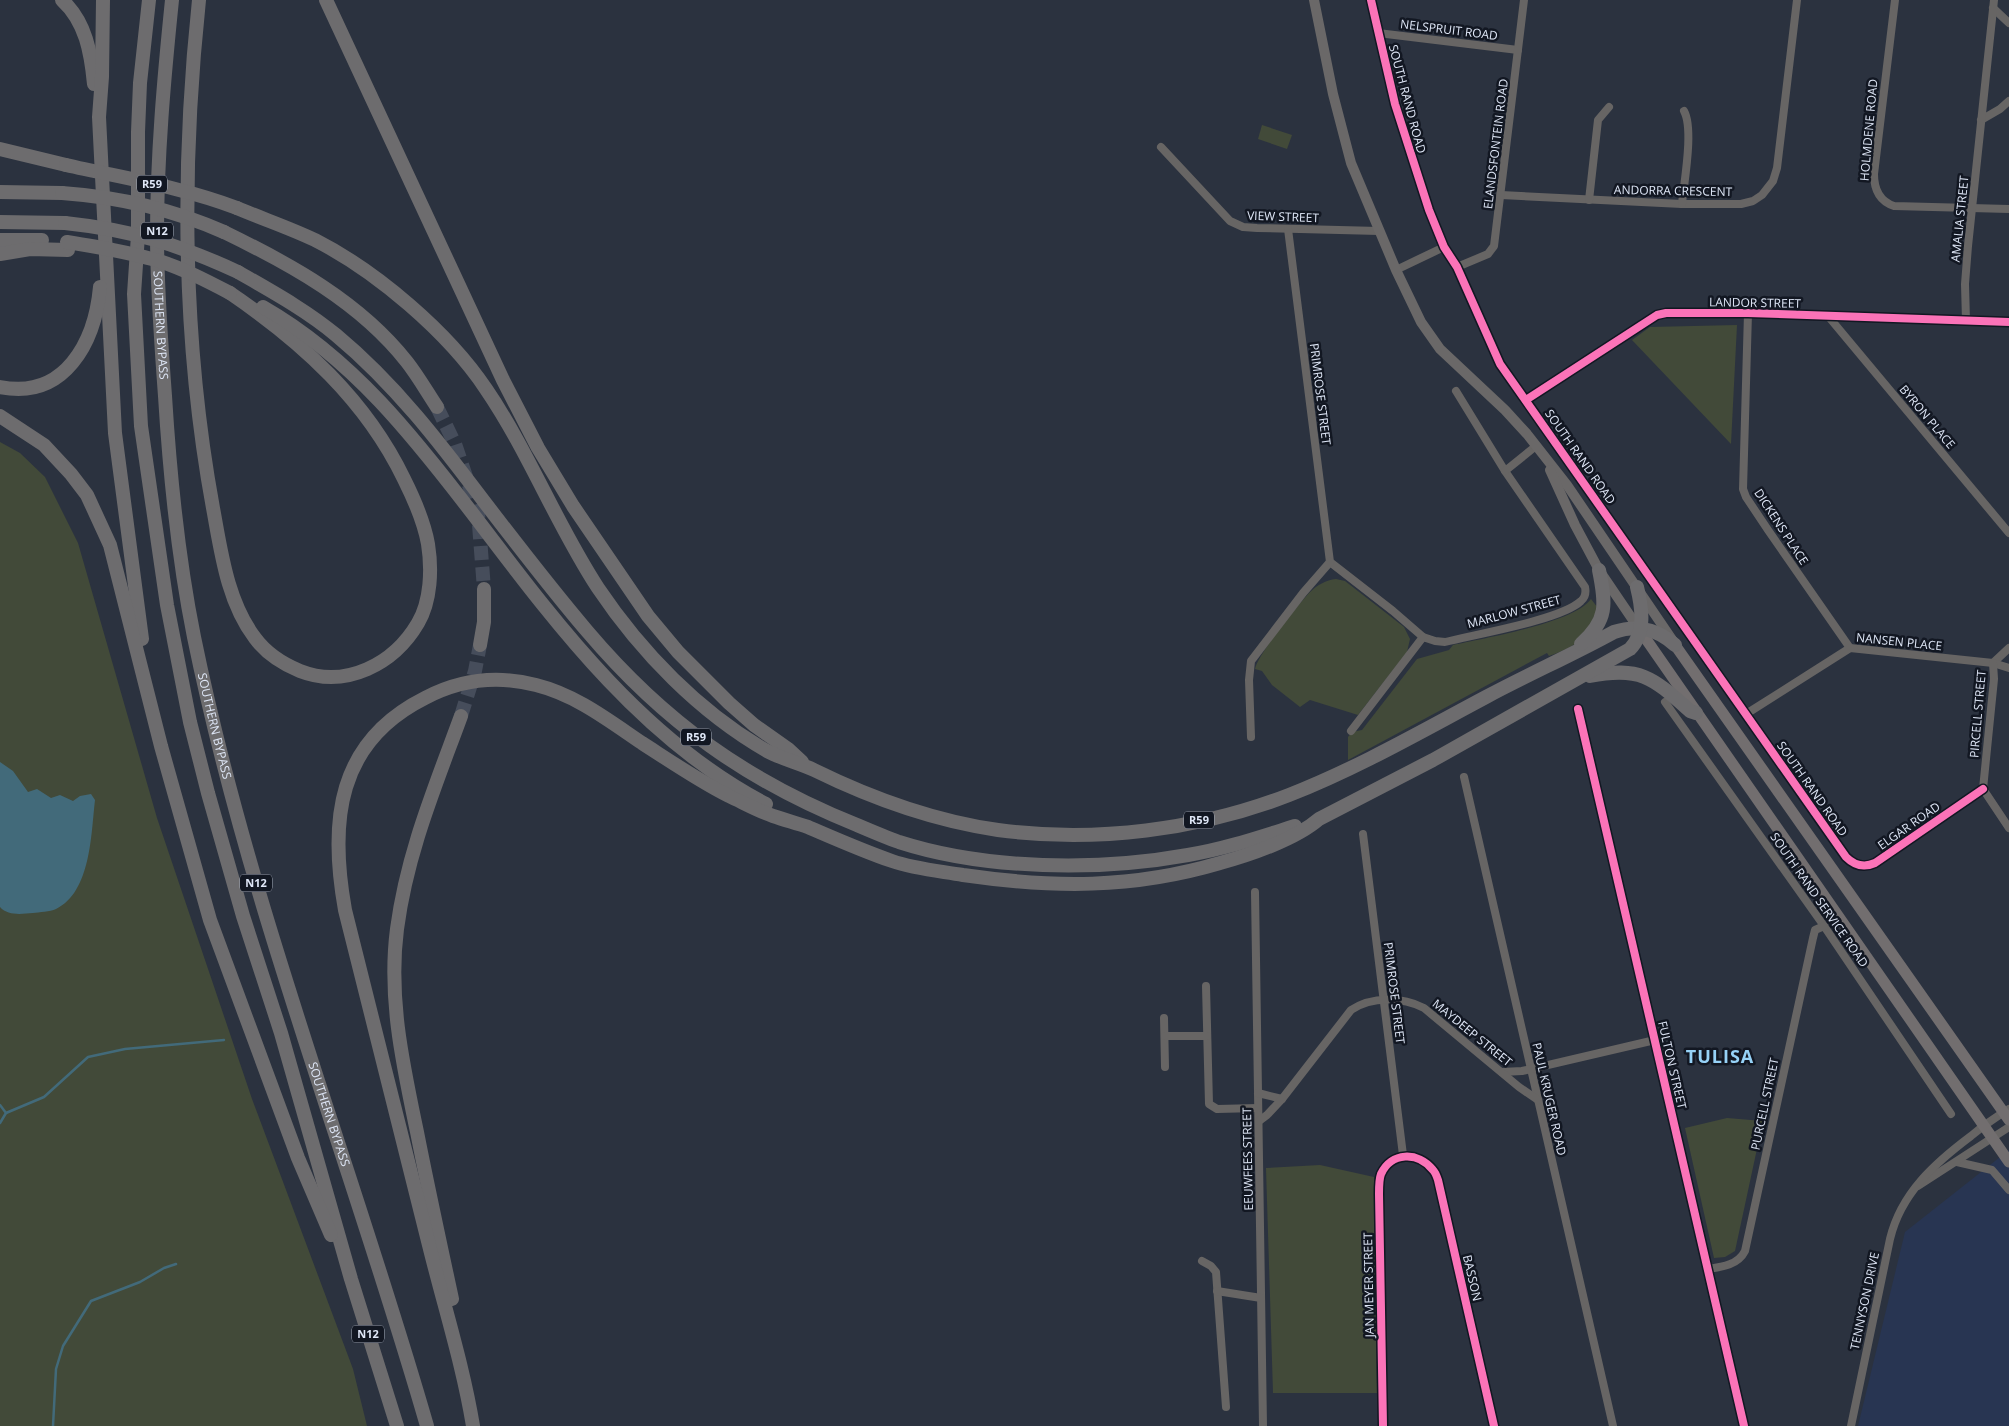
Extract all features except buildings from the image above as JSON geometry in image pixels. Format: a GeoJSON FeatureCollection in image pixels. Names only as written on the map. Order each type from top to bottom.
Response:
{"type":"FeatureCollection","features":[{"type":"Feature","properties":{"kind":"highway"},"geometry":{"type":"LineString","coordinates":[[62,0],[76,15],[86,36],[90,52],[98,117],[109,248],[115,433],[142,637],[178,808]]}},
{"type":"Feature","properties":{"kind":"highway"},"geometry":{"type":"LineString","coordinates":[[98,117],[102,77],[103,0]]}},
{"type":"Feature","properties":{"kind":"highway","name":"SOUTHERN BYPASS"},"geometry":{"type":"LineString","coordinates":[[149,0],[139,103],[138,235],[134,294],[141,426],[167,604],[190,722],[208,793],[244,916],[282,1033],[354,1289],[397,1426]]}},
{"type":"Feature","properties":{"kind":"highway","name":"SOUTHERN BYPASS"},"geometry":{"type":"LineString","coordinates":[[172,0],[160,148],[157,234],[160,323],[176,526],[194,634],[232,800],[427,1426]]}},
{"type":"Feature","properties":{"kind":"highway"},"geometry":{"type":"LineString","coordinates":[[199,0],[190,105],[186,251],[201,433],[222,556],[239,612],[256,640],[267,652],[280,661],[306,673],[330,676],[354,675],[378,664],[401,646],[418,623],[424,609],[428,586],[429,561],[428,543],[420,515],[396,462],[358,404],[302,348],[232,294]]}},
{"type":"Feature","properties":{"kind":"highway"},"geometry":{"type":"LineString","coordinates":[[326,0],[503,380],[538,448],[573,506],[648,616],[678,652],[729,703],[754,725],[788,749],[807,767]]}},
{"type":"Feature","properties":{"kind":"highway"},"geometry":{"type":"LineString","coordinates":[[0,142],[30,156]]}},
{"type":"Feature","properties":{"kind":"highway","name":"R59"},"geometry":{"type":"LineString","coordinates":[[0,149],[165,187],[237,208],[316,241],[373,277],[423,318],[451,345],[486,389],[524,453],[595,584],[616,614],[671,677],[722,720],[770,753],[807,767],[841,784],[932,816],[996,830],[1040,834],[1131,832],[1227,814],[1287,796],[1367,760],[1567,656]]}},
{"type":"Feature","properties":{"kind":"highway"},"geometry":{"type":"LineString","coordinates":[[0,192],[62,193],[129,201],[190,218],[224,232],[287,264],[351,308],[393,346],[407,362],[437,407]]}},
{"type":"Feature","properties":{"kind":"highway","name":"R59"},"geometry":{"type":"LineString","coordinates":[[0,222],[65,223],[108,228],[185,248],[238,272],[313,318],[334,333],[383,378],[427,427],[532,564],[586,630],[648,697],[700,740],[738,766],[780,790],[828,813],[899,842],[961,856],[1028,864],[1075,866],[1137,862],[1188,855],[1236,844],[1319,819],[1515,716],[1579,678]]}},
{"type":"Feature","properties":{"kind":"highway"},"geometry":{"type":"LineString","coordinates":[[0,240],[109,248],[175,267],[232,294],[257,303],[303,332],[360,380],[400,423],[451,484],[531,591],[582,652],[639,711],[693,757],[792,821]]}},
{"type":"Feature","properties":{"kind":"highway"},"geometry":{"type":"LineString","coordinates":[[0,254],[68,246]]}},
{"type":"Feature","properties":{"kind":"highway"},"geometry":{"type":"LineString","coordinates":[[0,387],[15,389],[36,387],[52,380],[76,360],[86,343],[94,323],[109,248]]}},
{"type":"Feature","properties":{"kind":"highway"},"geometry":{"type":"LineString","coordinates":[[0,416],[44,445],[71,474],[87,495],[110,545],[178,808],[210,920],[298,1158],[354,1289]]}},
{"type":"Feature","properties":{"kind":"highway"},"geometry":{"type":"LineString","coordinates":[[1567,656],[1590,636],[1601,619],[1604,598],[1599,570]]}},
{"type":"Feature","properties":{"kind":"highway"},"geometry":{"type":"LineString","coordinates":[[1579,678],[1630,650],[1635,643],[1642,613],[1637,587]]}},
{"type":"Feature","properties":{"kind":"highway"},"geometry":{"type":"LineString","coordinates":[[480,645],[484,622],[484,590]]}},
{"type":"Feature","properties":{"kind":"highway"},"geometry":{"type":"LineString","coordinates":[[1567,656],[1614,632],[1629,628],[1659,632],[1676,645]]}},
{"type":"Feature","properties":{"kind":"highway"},"geometry":{"type":"LineString","coordinates":[[1579,678],[1614,672],[1641,675],[1658,683],[1696,714]]}},
{"type":"Feature","properties":{"kind":"highway"},"geometry":{"type":"LineString","coordinates":[[473,1426],[454,1339],[448,1322],[349,929],[339,879],[337,827],[340,806],[353,767],[375,734],[391,718],[406,707],[443,688],[475,680],[501,679],[519,681],[554,690],[587,706],[683,769],[763,813],[792,821],[894,862],[995,879],[1073,885],[1137,882],[1191,872],[1249,854],[1312,826],[1319,819]]}},
{"type":"Feature","properties":{"kind":"highway"},"geometry":{"type":"LineString","coordinates":[[454,1339],[456,1330],[452,1299],[406,1081],[397,1023],[395,974],[397,931],[411,855],[462,716]]}},
{"type":"Feature","properties":{"kind":"main road"},"geometry":{"type":"LineString","coordinates":[[1314,0],[1331,86],[1345,141],[1362,191],[1421,322],[1440,349],[1505,410],[1568,486],[1676,645],[2007,1114]]}},
{"type":"Feature","properties":{"kind":"main road"},"geometry":{"type":"LineString","coordinates":[[1544,457],[1575,525],[1599,570],[1696,714],[1789,844],[2009,1162]]}},
{"type":"Feature","properties":{"kind":"street","name":"SOUTH RAND ROAD"},"geometry":{"type":"LineString","coordinates":[[1371,0],[1395,104],[1435,228],[1457,267],[1494,353],[1846,857]]}},
{"type":"Feature","properties":{"kind":"street","name":"ELANDSFONTEIN ROAD"},"geometry":{"type":"LineString","coordinates":[[1457,267],[1488,254],[1494,246],[1524,0]]}},
{"type":"Feature","properties":{"kind":"street","name":"ANDORRA CRESCENT"},"geometry":{"type":"LineString","coordinates":[[1501,195],[1682,204],[1746,203],[1762,195],[1773,181],[1778,168],[1797,0]]}},
{"type":"Feature","properties":{"kind":"street","name":"HOLMDENE ROAD"},"geometry":{"type":"LineString","coordinates":[[1895,0],[1874,174],[1875,189],[1881,198],[1894,206],[1972,207]]}},
{"type":"Feature","properties":{"kind":"street","name":"AMALIA STREET"},"geometry":{"type":"LineString","coordinates":[[1966,321],[1965,284],[1994,4]]}},
{"type":"Feature","properties":{"kind":"street","name":"AMALIA STREET"},"geometry":{"type":"LineString","coordinates":[[1994,4],[2009,23]]}},
{"type":"Feature","properties":{"kind":"street","name":"NELSPRUIT ROAD"},"geometry":{"type":"LineString","coordinates":[[1378,33],[1518,50]]}},
{"type":"Feature","properties":{"kind":"street"},"geometry":{"type":"LineString","coordinates":[[1982,120],[2009,101]]}},
{"type":"Feature","properties":{"kind":"street"},"geometry":{"type":"LineString","coordinates":[[1589,200],[1598,120],[1609,107]]}},
{"type":"Feature","properties":{"kind":"street"},"geometry":{"type":"LineString","coordinates":[[1682,204],[1689,131],[1688,118],[1684,111]]}},
{"type":"Feature","properties":{"kind":"street","name":"VIEW STREET"},"geometry":{"type":"LineString","coordinates":[[1161,147],[1233,224],[1249,228],[1379,231]]}},
{"type":"Feature","properties":{"kind":"street"},"geometry":{"type":"LineString","coordinates":[[1972,207],[2009,208]]}},
{"type":"Feature","properties":{"kind":"street","name":"PRIMROSE STREET"},"geometry":{"type":"LineString","coordinates":[[1288,229],[1330,562]]}},
{"type":"Feature","properties":{"kind":"street"},"geometry":{"type":"LineString","coordinates":[[1396,270],[1444,247]]}},
{"type":"Feature","properties":{"kind":"street","name":"LANDOR STREET"},"geometry":{"type":"LineString","coordinates":[[1526,400],[1660,314],[1748,313],[2009,322]]}},
{"type":"Feature","properties":{"kind":"street","name":"DICKENS PLACE"},"geometry":{"type":"LineString","coordinates":[[1748,313],[1743,489],[1746,497],[1768,530],[1850,648]]}},
{"type":"Feature","properties":{"kind":"street","name":"BYRON PLACE"},"geometry":{"type":"LineString","coordinates":[[1828,316],[2009,533]]}},
{"type":"Feature","properties":{"kind":"street"},"geometry":{"type":"LineString","coordinates":[[1456,391],[1505,470],[1536,446]]}},
{"type":"Feature","properties":{"kind":"street","name":"MARLOW STREET"},"geometry":{"type":"LineString","coordinates":[[1423,636],[1435,641],[1445,642],[1550,617],[1574,606],[1582,600],[1586,593],[1585,587],[1505,470]]}},
{"type":"Feature","properties":{"kind":"street"},"geometry":{"type":"LineString","coordinates":[[1251,737],[1249,680],[1251,660],[1303,593],[1330,562],[1423,636],[1351,731]]}},
{"type":"Feature","properties":{"kind":"street","name":"NANSEN PLACE"},"geometry":{"type":"LineString","coordinates":[[1746,714],[1850,648],[1993,663],[2009,668]]}},
{"type":"Feature","properties":{"kind":"street","name":"PIRCELL STREET"},"geometry":{"type":"LineString","coordinates":[[1983,788],[1994,679],[1993,663],[2009,648]]}},
{"type":"Feature","properties":{"kind":"street","name":"SOUTH RAND SERVICE ROAD"},"geometry":{"type":"LineString","coordinates":[[1665,702],[1824,926],[1951,1114]]}},
{"type":"Feature","properties":{"kind":"street","name":"FULTON STREET"},"geometry":{"type":"LineString","coordinates":[[1578,709],[1744,1426]]}},
{"type":"Feature","properties":{"kind":"street","name":"PAUL KRUGER ROAD"},"geometry":{"type":"LineString","coordinates":[[1464,777],[1613,1426]]}},
{"type":"Feature","properties":{"kind":"street"},"geometry":{"type":"LineString","coordinates":[[1983,788],[2009,828]]}},
{"type":"Feature","properties":{"kind":"street","name":"ELGAR ROAD"},"geometry":{"type":"LineString","coordinates":[[1846,857],[1861,866],[1875,863],[1983,788]]}},
{"type":"Feature","properties":{"kind":"street","name":"PRIMROSE STREET"},"geometry":{"type":"LineString","coordinates":[[1363,834],[1403,1155]]}},
{"type":"Feature","properties":{"kind":"street","name":"EEUWFEES STREET"},"geometry":{"type":"LineString","coordinates":[[1255,892],[1264,1426]]}},
{"type":"Feature","properties":{"kind":"street","name":"PURCELL STREET"},"geometry":{"type":"LineString","coordinates":[[1708,1269],[1730,1265],[1742,1256],[1745,1251],[1813,938],[1815,930],[1824,926]]}},
{"type":"Feature","properties":{"kind":"street"},"geometry":{"type":"LineString","coordinates":[[1206,986],[1209,1104],[1217,1109],[1258,1108]]}},
{"type":"Feature","properties":{"kind":"street","name":"MAYDEEP STREET"},"geometry":{"type":"LineString","coordinates":[[1259,1121],[1282,1100],[1351,1010],[1364,1002],[1384,1000],[1407,1001],[1424,1008],[1538,1100]]}},
{"type":"Feature","properties":{"kind":"street"},"geometry":{"type":"LineString","coordinates":[[1164,1018],[1165,1068]]}},
{"type":"Feature","properties":{"kind":"street"},"geometry":{"type":"LineString","coordinates":[[1164,1036],[1207,1036]]}},
{"type":"Feature","properties":{"kind":"street"},"geometry":{"type":"LineString","coordinates":[[1502,1072],[1522,1071],[1655,1040]]}},
{"type":"Feature","properties":{"kind":"street"},"geometry":{"type":"LineString","coordinates":[[1258,1093],[1282,1100]]}},
{"type":"Feature","properties":{"kind":"street","name":"TENNYSON DRIVE"},"geometry":{"type":"LineString","coordinates":[[1850,1426],[1893,1224],[1905,1200],[1925,1174],[1945,1155],[1983,1126],[2007,1114]]}},
{"type":"Feature","properties":{"kind":"street","name":"TENNYSON DRIVE"},"geometry":{"type":"LineString","coordinates":[[1916,1186],[1957,1162],[2009,1127]]}},
{"type":"Feature","properties":{"kind":"street","name":"JAN MEYER STREET"},"geometry":{"type":"LineString","coordinates":[[1383,1426],[1380,1175],[1395,1157],[1403,1155]]}},
{"type":"Feature","properties":{"kind":"street","name":"BASSON"},"geometry":{"type":"LineString","coordinates":[[1403,1155],[1415,1157],[1424,1162],[1433,1170],[1438,1180],[1494,1426]]}},
{"type":"Feature","properties":{"kind":"street"},"geometry":{"type":"LineString","coordinates":[[1957,1162],[1992,1170],[2009,1190]]}},
{"type":"Feature","properties":{"kind":"street"},"geometry":{"type":"LineString","coordinates":[[1202,1260],[1214,1269],[1226,1407]]}},
{"type":"Feature","properties":{"kind":"street"},"geometry":{"type":"LineString","coordinates":[[1217,1291],[1261,1298]]}},
{"type":"Feature","properties":{"kind":"shaded area"},"geometry":{"type":"Polygon","coordinates":[[[0,762],[13,771],[28,792],[37,789],[51,798],[60,795],[73,801],[80,796],[91,794],[95,800],[90,845],[83,876],[68,901],[54,910],[15,914],[7,912],[0,907],[0,762]]]}},
{"type":"Feature","properties":{"kind":"shaded area"},"geometry":{"type":"Polygon","coordinates":[[[2009,1150],[2009,1426],[1858,1426],[1905,1232],[2009,1150]]]}},
{"type":"Feature","properties":{"kind":"green space"},"geometry":{"type":"Polygon","coordinates":[[[1262,125],[1292,135],[1287,149],[1258,139],[1262,125]]]}},
{"type":"Feature","properties":{"kind":"green space"},"geometry":{"type":"Polygon","coordinates":[[[1737,325],[1731,444],[1632,340],[1650,327],[1737,325]]]}},
{"type":"Feature","properties":{"kind":"green space"},"geometry":{"type":"Polygon","coordinates":[[[0,442],[20,453],[45,477],[78,543],[157,818],[252,1099],[353,1369],[367,1426],[0,1426],[0,442]]]}},
{"type":"Feature","properties":{"kind":"green space"},"geometry":{"type":"Polygon","coordinates":[[[1336,579],[1345,581],[1404,627],[1410,639],[1407,652],[1358,715],[1310,700],[1300,707],[1272,685],[1262,671],[1255,669],[1270,642],[1309,593],[1322,583],[1336,579]]]}},
{"type":"Feature","properties":{"kind":"green space"},"geometry":{"type":"Polygon","coordinates":[[[1591,599],[1601,612],[1575,644],[1549,656],[1547,653],[1348,760],[1348,737],[1352,732],[1362,730],[1417,659],[1449,650],[1453,645],[1506,634],[1548,622],[1581,608],[1591,599]]]}},
{"type":"Feature","properties":{"kind":"green space"},"geometry":{"type":"Polygon","coordinates":[[[1727,1118],[1763,1121],[1735,1251],[1725,1257],[1714,1258],[1685,1128],[1727,1118]]]}},
{"type":"Feature","properties":{"kind":"green space"},"geometry":{"type":"Polygon","coordinates":[[[1320,1165],[1374,1177],[1377,1393],[1273,1393],[1266,1168],[1320,1165]]]}},
{"type":"Feature","properties":{"kind":"waterway"},"geometry":{"type":"LineString","coordinates":[[0,1105],[6,1113],[44,1097],[88,1057],[125,1049],[224,1040]]}},
{"type":"Feature","properties":{"kind":"waterway"},"geometry":{"type":"LineString","coordinates":[[0,1123],[6,1113]]}},
{"type":"Feature","properties":{"kind":"waterway"},"geometry":{"type":"LineString","coordinates":[[53,1426],[56,1369],[63,1346],[91,1301],[140,1282],[164,1268],[176,1264]]}},
{"type":"Feature","properties":{"kind":"tunnel"},"geometry":{"type":"LineString","coordinates":[[437,407],[455,444],[478,512],[484,589]]}},
{"type":"Feature","properties":{"kind":"tunnel"},"geometry":{"type":"LineString","coordinates":[[461,716],[475,671],[480,645]]}},
{"type":"Feature","properties":{"kind":"cycle path"},"geometry":{"type":"LineString","coordinates":[[1371,0],[1395,104],[1429,210],[1444,247],[1457,267],[1500,364],[1846,857],[1860,865],[1875,863],[1983,789]]}},
{"type":"Feature","properties":{"kind":"cycle path"},"geometry":{"type":"LineString","coordinates":[[1526,400],[1657,315],[1666,313],[1748,313],[2009,322]]}},
{"type":"Feature","properties":{"kind":"cycle path"},"geometry":{"type":"LineString","coordinates":[[1578,709],[1744,1426]]}},
{"type":"Feature","properties":{"kind":"cycle path"},"geometry":{"type":"LineString","coordinates":[[1383,1426],[1379,1184],[1385,1167],[1391,1161],[1405,1157],[1413,1157],[1427,1164],[1434,1171],[1438,1180],[1494,1426]]}},
{"type":"Feature","properties":{"kind":"district","name":"TULISA"},"geometry":{"type":"Point","coordinates":[1720,1057]}}]}
